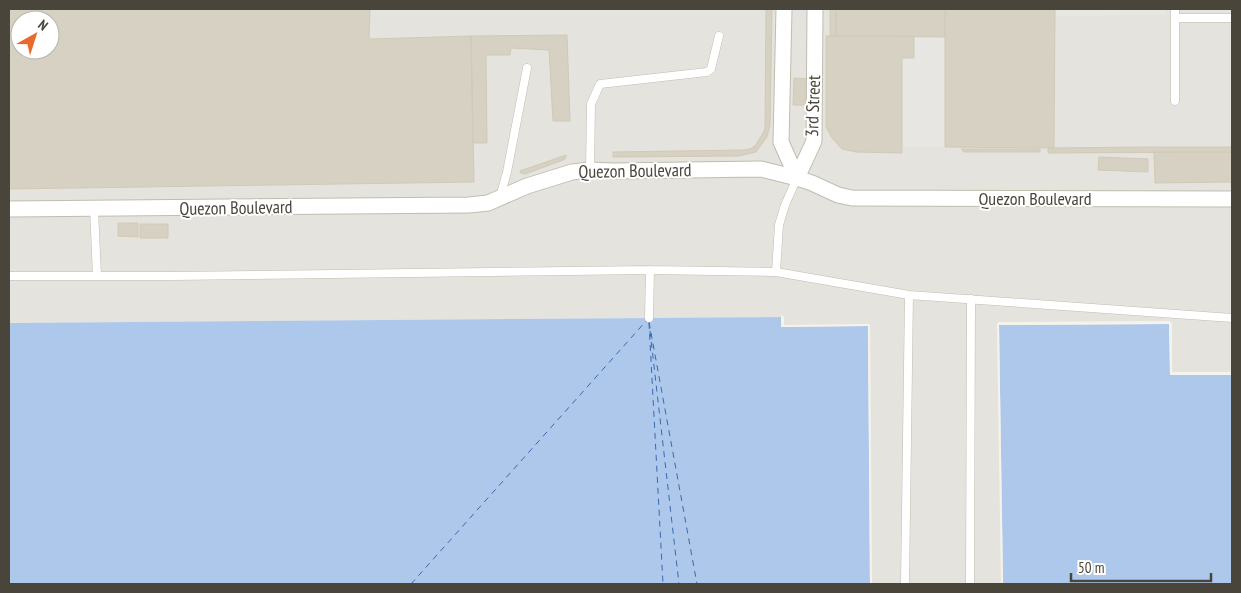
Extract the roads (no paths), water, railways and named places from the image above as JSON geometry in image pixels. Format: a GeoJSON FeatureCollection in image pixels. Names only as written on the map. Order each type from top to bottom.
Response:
{"type":"FeatureCollection","features":[{"type":"Feature","properties":{"kind":"street","name":"3rd Street"},"geometry":{"type":"LineString","coordinates":[[784,9],[781,142],[796,178]]}},
{"type":"Feature","properties":{"kind":"street","name":"3rd Street"},"geometry":{"type":"LineString","coordinates":[[796,178],[814,141],[815,9]]}},
{"type":"Feature","properties":{"kind":"street","name":"Quezon Boulevard"},"geometry":{"type":"LineString","coordinates":[[9,209],[469,205],[488,203],[527,186],[572,172],[590,170],[761,169],[812,183],[852,198],[1232,199]]}},
{"type":"Feature","properties":{"kind":"lane"},"geometry":{"type":"LineString","coordinates":[[1175,9],[1175,101]]}},
{"type":"Feature","properties":{"kind":"lane"},"geometry":{"type":"LineString","coordinates":[[1175,18],[1232,18]]}},
{"type":"Feature","properties":{"kind":"lane"},"geometry":{"type":"LineString","coordinates":[[590,170],[591,104],[600,84],[707,72],[711,69],[719,36]]}},
{"type":"Feature","properties":{"kind":"lane"},"geometry":{"type":"LineString","coordinates":[[500,197],[507,172],[527,68]]}},
{"type":"Feature","properties":{"kind":"lane"},"geometry":{"type":"LineString","coordinates":[[776,272],[779,225],[796,178]]}},
{"type":"Feature","properties":{"kind":"lane"},"geometry":{"type":"LineString","coordinates":[[94,209],[97,276]]}},
{"type":"Feature","properties":{"kind":"lane"},"geometry":{"type":"LineString","coordinates":[[649,318],[650,270]]}},
{"type":"Feature","properties":{"kind":"lane"},"geometry":{"type":"LineString","coordinates":[[9,276],[171,276],[650,270],[776,272],[909,295],[1232,318]]}},
{"type":"Feature","properties":{"kind":"lane"},"geometry":{"type":"LineString","coordinates":[[905,584],[909,295]]}},
{"type":"Feature","properties":{"kind":"lane"},"geometry":{"type":"LineString","coordinates":[[970,584],[971,299]]}},
{"type":"Feature","properties":{"kind":"water"},"geometry":{"type":"Polygon","coordinates":[[[781,317],[782,327],[868,326],[870,584],[9,584],[9,323],[781,317]]]}},
{"type":"Feature","properties":{"kind":"water"},"geometry":{"type":"Polygon","coordinates":[[[1169,324],[1170,375],[1232,375],[1232,584],[1003,584],[999,325],[1169,324]]]}}]}
